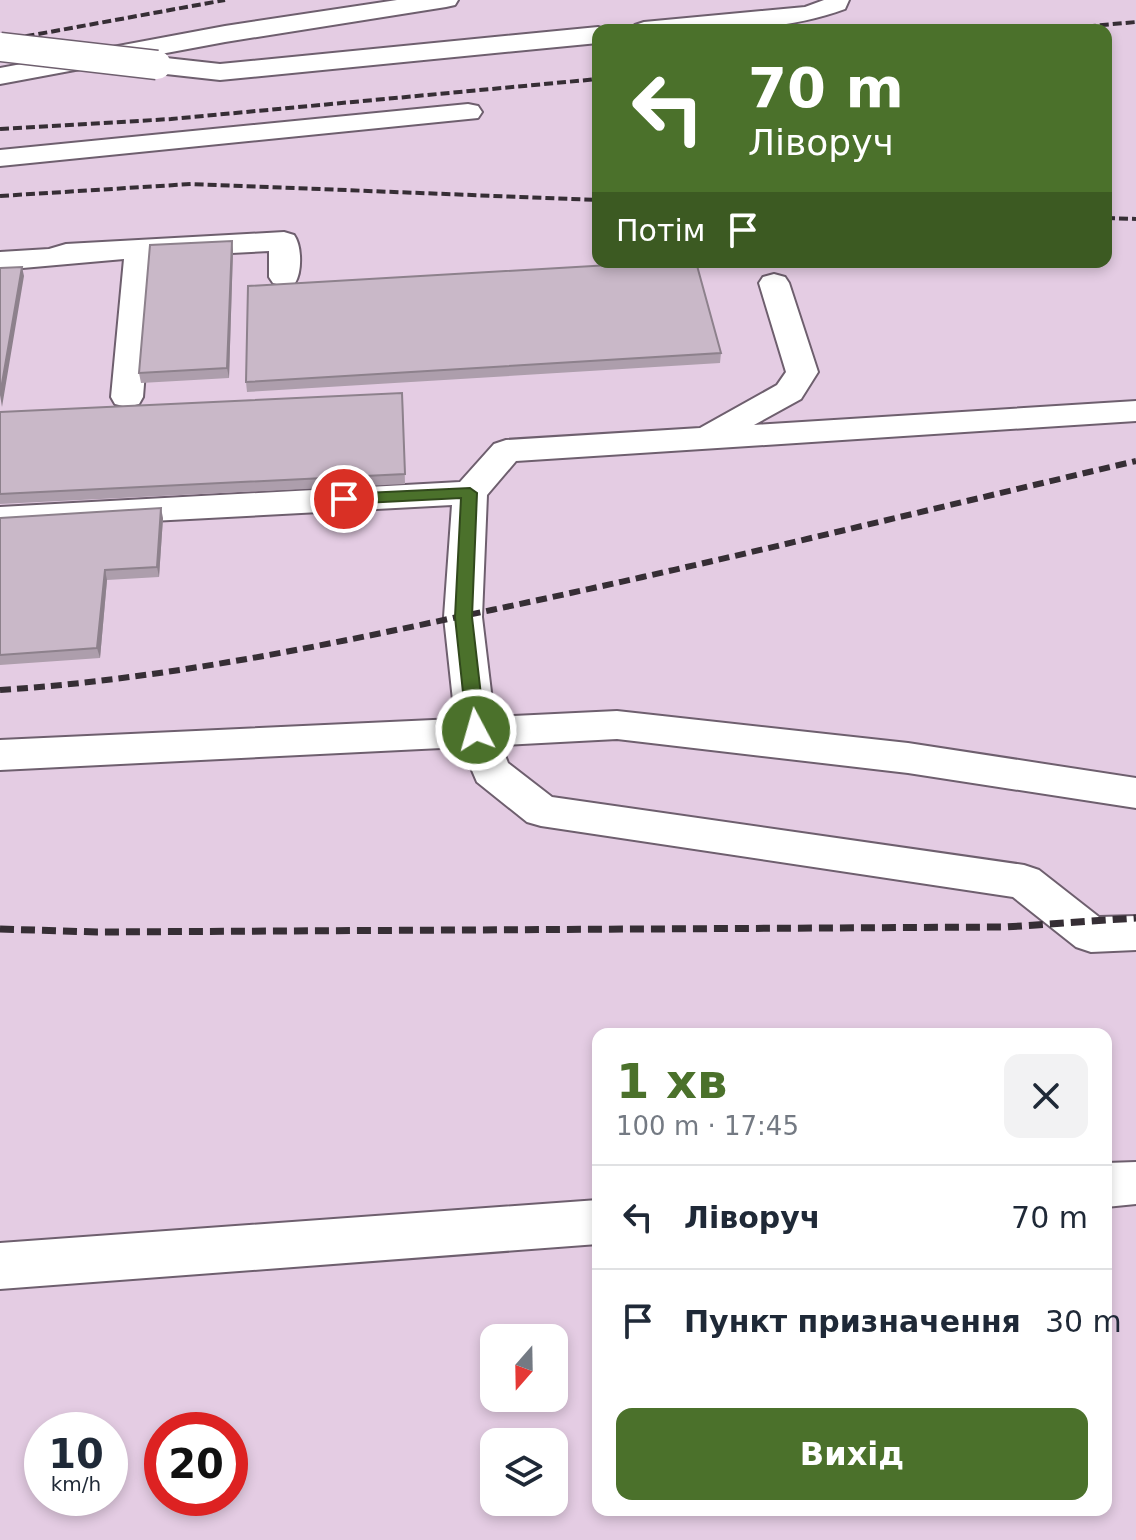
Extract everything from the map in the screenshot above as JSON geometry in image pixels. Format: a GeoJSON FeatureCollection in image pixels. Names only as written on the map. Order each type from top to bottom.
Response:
{"type":"FeatureCollection","features":[{"type":"Feature","properties":{"kind":"lane"},"geometry":{"type":"LineString","coordinates":[[225,34],[330,0]]}},
{"type":"Feature","properties":{"kind":"lane"},"geometry":{"type":"LineString","coordinates":[[0,76],[225,34],[446,0]]}},
{"type":"Feature","properties":{"kind":"lane"},"geometry":{"type":"LineString","coordinates":[[706,24],[809,14],[836,4],[837,0]]}},
{"type":"Feature","properties":{"kind":"lane"},"geometry":{"type":"LineString","coordinates":[[0,47],[220,72],[592,36]]}},
{"type":"Feature","properties":{"kind":"lane"},"geometry":{"type":"LineString","coordinates":[[0,158],[468,112]]}},
{"type":"Feature","properties":{"kind":"lane"},"geometry":{"type":"LineString","coordinates":[[0,261],[284,241],[284,277]]}},
{"type":"Feature","properties":{"kind":"lane"},"geometry":{"type":"LineString","coordinates":[[127,397],[140,249]]}},
{"type":"Feature","properties":{"kind":"lane"},"geometry":{"type":"LineString","coordinates":[[703,439],[789,392],[802,372],[774,283]]}},
{"type":"Feature","properties":{"kind":"lane"},"geometry":{"type":"LineString","coordinates":[[1136,411],[506,451],[470,493],[463,617],[476,730],[491,771],[541,811],[1024,882],[1091,935],[1136,933]]}},
{"type":"Feature","properties":{"kind":"lane"},"geometry":{"type":"LineString","coordinates":[[0,518],[470,493]]}},
{"type":"Feature","properties":{"kind":"lane"},"geometry":{"type":"LineString","coordinates":[[0,755],[617,725],[908,758],[1136,793]]}},
{"type":"Feature","properties":{"kind":"lane"},"geometry":{"type":"LineString","coordinates":[[1112,1185],[1136,1183]]}},
{"type":"Feature","properties":{"kind":"lane"},"geometry":{"type":"LineString","coordinates":[[0,1266],[592,1222]]}},
{"type":"Feature","properties":{"kind":"shaded area"},"geometry":{"type":"Polygon","coordinates":[[[0,0],[1136,0],[1136,1540],[0,1540],[0,0]]]}},
{"type":"Feature","properties":{"kind":"building"},"geometry":{"type":"Polygon","coordinates":[[[232,241],[227,368],[139,373],[150,245],[232,241]]]}},
{"type":"Feature","properties":{"kind":"building"},"geometry":{"type":"Polygon","coordinates":[[[592,266],[698,268],[721,353],[246,382],[248,286],[592,266]]]}},
{"type":"Feature","properties":{"kind":"building"},"geometry":{"type":"Polygon","coordinates":[[[22,267],[0,395],[0,268],[22,267]]]}},
{"type":"Feature","properties":{"kind":"building"},"geometry":{"type":"Polygon","coordinates":[[[402,393],[405,474],[0,494],[0,412],[402,393]]]}},
{"type":"Feature","properties":{"kind":"building"},"geometry":{"type":"Polygon","coordinates":[[[161,508],[157,567],[105,570],[97,648],[0,655],[0,518],[161,508]]]}},
{"type":"Feature","properties":{"kind":"railway"},"geometry":{"type":"LineString","coordinates":[[0,41],[225,0]]}},
{"type":"Feature","properties":{"kind":"railway"},"geometry":{"type":"LineString","coordinates":[[1112,24],[1136,22]]}},
{"type":"Feature","properties":{"kind":"railway"},"geometry":{"type":"LineString","coordinates":[[0,129],[171,119],[592,80]]}},
{"type":"Feature","properties":{"kind":"railway"},"geometry":{"type":"LineString","coordinates":[[0,196],[191,184],[592,200]]}},
{"type":"Feature","properties":{"kind":"railway"},"geometry":{"type":"LineString","coordinates":[[1112,218],[1136,219]]}},
{"type":"Feature","properties":{"kind":"railway"},"geometry":{"type":"LineString","coordinates":[[0,690],[171,671],[340,641],[624,581],[1136,461]]}},
{"type":"Feature","properties":{"kind":"railway"},"geometry":{"type":"LineString","coordinates":[[0,929],[97,932],[1006,927],[1136,918]]}},
{"type":"Feature","properties":{"kind":"route"},"geometry":{"type":"LineString","coordinates":[[344,499],[470,493],[463,617],[476,730]]}}]}
